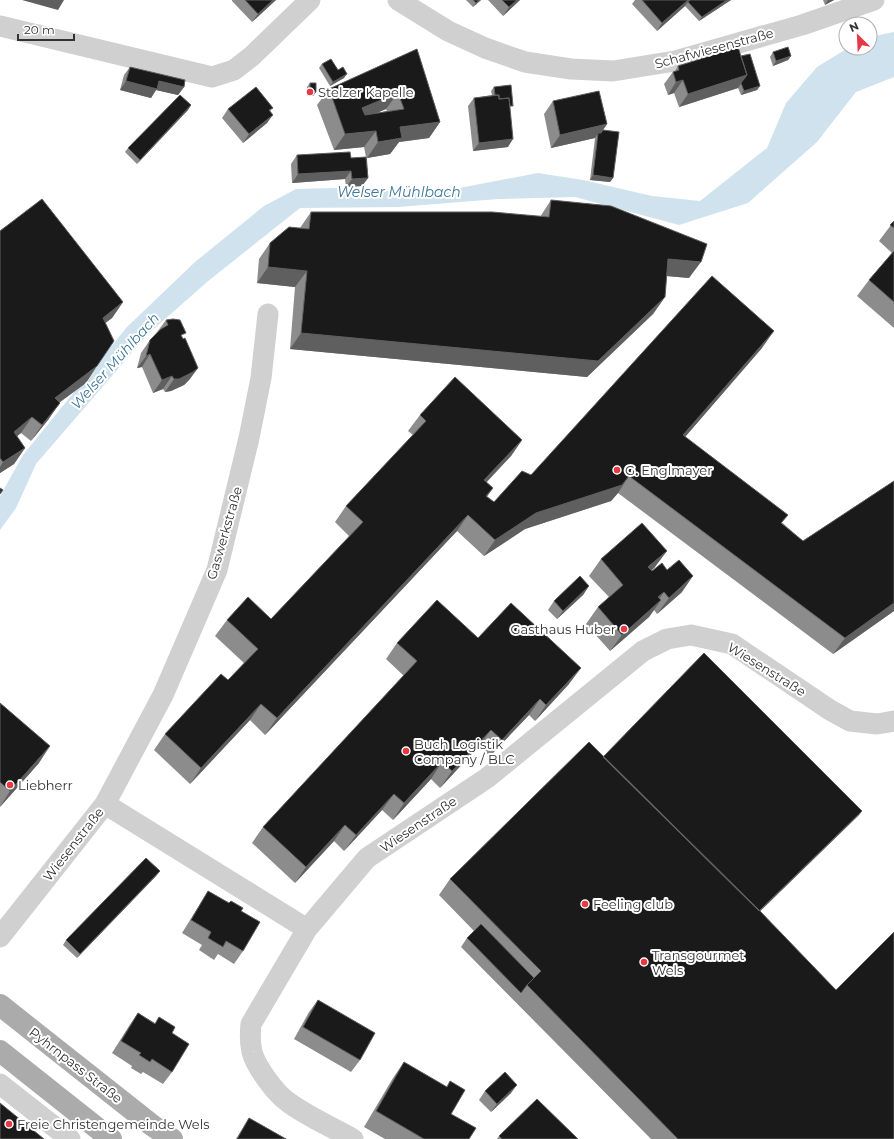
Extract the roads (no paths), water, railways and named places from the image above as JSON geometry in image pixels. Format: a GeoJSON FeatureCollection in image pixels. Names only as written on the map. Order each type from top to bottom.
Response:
{"type":"FeatureCollection","features":[{"type":"Feature","properties":{"kind":"main road","name":"Pyhrnpass Straße"},"geometry":{"type":"LineString","coordinates":[[0,1005],[153,1126],[172,1139]]}},
{"type":"Feature","properties":{"kind":"main road"},"geometry":{"type":"LineString","coordinates":[[0,1051],[111,1139]]}},
{"type":"Feature","properties":{"kind":"street"},"geometry":{"type":"LineString","coordinates":[[0,26],[212,77],[234,70],[310,0]]}},
{"type":"Feature","properties":{"kind":"street","name":"Schafwiesenstraße"},"geometry":{"type":"LineString","coordinates":[[398,0],[448,31],[485,48],[525,62],[571,70],[613,71],[675,61],[802,25],[874,0]]}},
{"type":"Feature","properties":{"kind":"street","name":"Gaswerkstraße"},"geometry":{"type":"LineString","coordinates":[[105,804],[163,695],[217,570],[249,438],[261,378],[268,314]]}},
{"type":"Feature","properties":{"kind":"street","name":"Wiesenstraße"},"geometry":{"type":"LineString","coordinates":[[0,937],[105,804],[307,929],[367,858],[487,778],[643,651],[667,639],[691,635],[732,644],[830,710],[850,721],[877,724],[894,721]]}},
{"type":"Feature","properties":{"kind":"street"},"geometry":{"type":"LineString","coordinates":[[307,929],[251,1024],[250,1037],[252,1052],[258,1066],[287,1102],[353,1139]]}},
{"type":"Feature","properties":{"kind":"street"},"geometry":{"type":"LineString","coordinates":[[0,1084],[70,1139]]}},
{"type":"Feature","properties":{"kind":"water","name":"Welser Mühlbach"},"geometry":{"type":"Polygon","coordinates":[[[894,32],[894,77],[856,92],[817,142],[748,203],[679,225],[575,197],[498,199],[398,207],[300,208],[207,282],[148,334],[36,464],[16,508],[0,530],[0,496],[23,455],[127,327],[195,262],[264,206],[296,189],[335,188],[371,191],[449,190],[538,173],[583,180],[652,196],[700,201],[767,148],[786,103],[817,67],[838,54],[838,56],[878,56],[878,35],[894,32]]]}},
{"type":"Feature","properties":{"kind":"place","name":"Stelzer Kapelle"},"geometry":{"type":"Point","coordinates":[310,92]}},
{"type":"Feature","properties":{"kind":"place","name":"G. Englmayer"},"geometry":{"type":"Point","coordinates":[617,470]}},
{"type":"Feature","properties":{"kind":"place","name":"Gasthaus Huber"},"geometry":{"type":"Point","coordinates":[624,629]}},
{"type":"Feature","properties":{"kind":"place","name":"Buch Logistik Company / BLC"},"geometry":{"type":"Point","coordinates":[406,751]}},
{"type":"Feature","properties":{"kind":"place","name":"Liebherr"},"geometry":{"type":"Point","coordinates":[10,785]}},
{"type":"Feature","properties":{"kind":"place","name":"Feeling club"},"geometry":{"type":"Point","coordinates":[585,904]}},
{"type":"Feature","properties":{"kind":"place","name":"Transgourmet Wels"},"geometry":{"type":"Point","coordinates":[644,962]}},
{"type":"Feature","properties":{"kind":"place","name":"Freie Christengemeinde Wels"},"geometry":{"type":"Point","coordinates":[9,1124]}}]}
